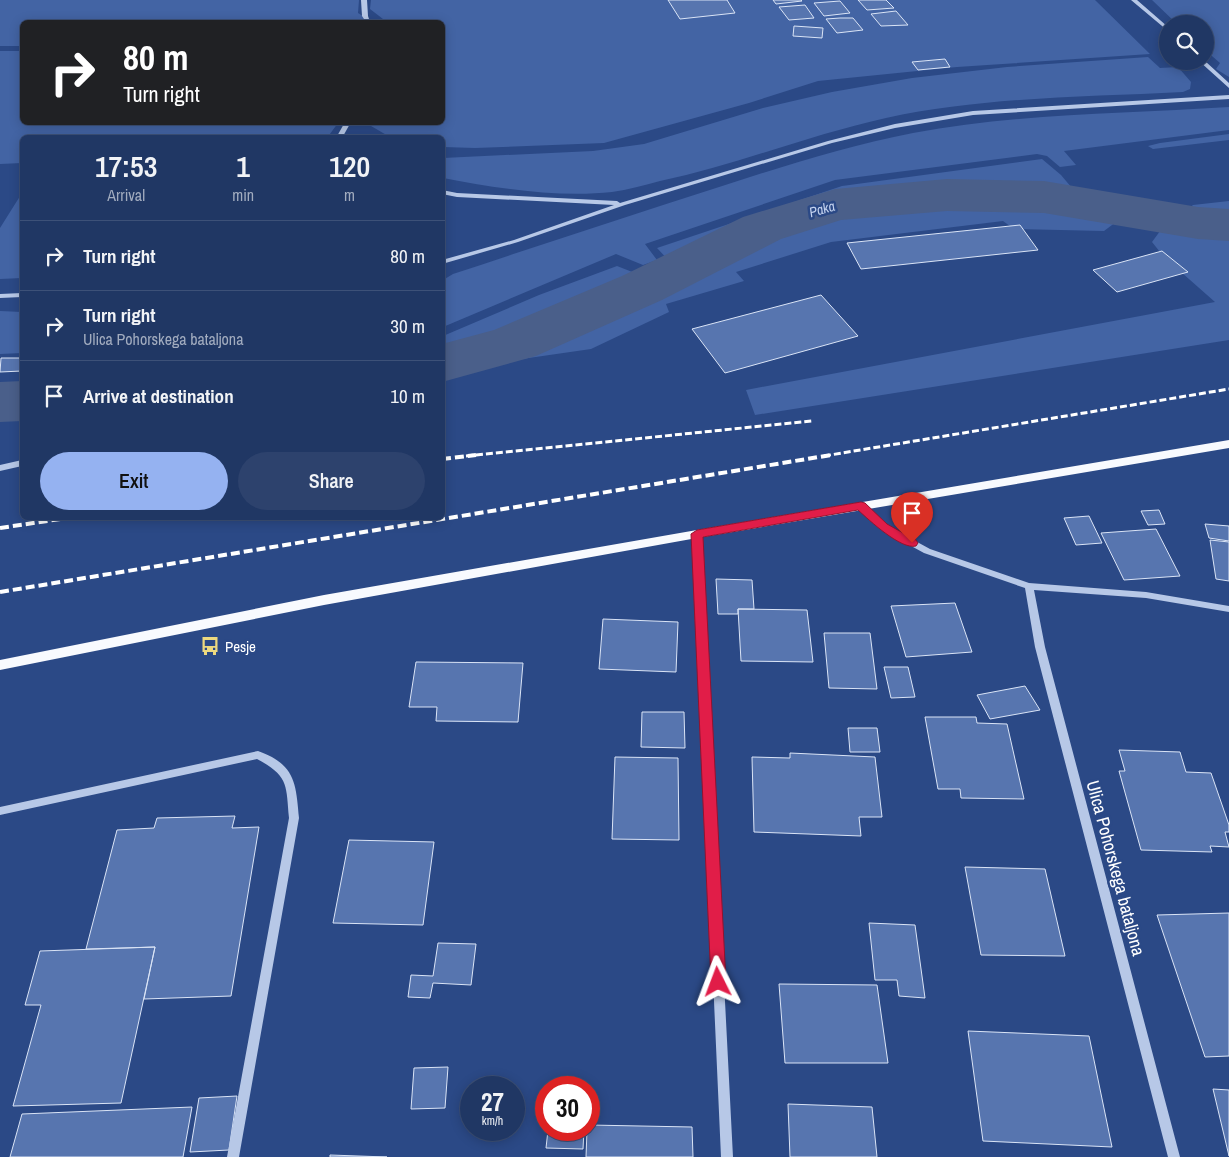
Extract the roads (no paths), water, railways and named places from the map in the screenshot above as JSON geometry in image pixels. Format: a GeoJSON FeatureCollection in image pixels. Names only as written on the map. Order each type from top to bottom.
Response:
{"type":"FeatureCollection","features":[{"type":"Feature","properties":{"kind":"main road"},"geometry":{"type":"LineString","coordinates":[[0,665],[324,600],[697,534],[1229,444]]}},
{"type":"Feature","properties":{"kind":"street"},"geometry":{"type":"LineString","coordinates":[[364,0],[367,20]]}},
{"type":"Feature","properties":{"kind":"street"},"geometry":{"type":"LineString","coordinates":[[1134,0],[1159,22]]}},
{"type":"Feature","properties":{"kind":"street"},"geometry":{"type":"LineString","coordinates":[[1212,70],[1229,86]]}},
{"type":"Feature","properties":{"kind":"street"},"geometry":{"type":"LineString","coordinates":[[445,261],[516,241],[623,204],[830,142],[895,126],[982,112],[1229,97]]}},
{"type":"Feature","properties":{"kind":"street"},"geometry":{"type":"LineString","coordinates":[[445,192],[623,204]]}},
{"type":"Feature","properties":{"kind":"street"},"geometry":{"type":"LineString","coordinates":[[0,296],[20,295]]}},
{"type":"Feature","properties":{"kind":"street"},"geometry":{"type":"LineString","coordinates":[[0,468],[20,463]]}},
{"type":"Feature","properties":{"kind":"street"},"geometry":{"type":"LineString","coordinates":[[861,506],[883,527],[927,551],[1029,586],[1146,595],[1229,610]]}},
{"type":"Feature","properties":{"kind":"street"},"geometry":{"type":"LineString","coordinates":[[697,534],[727,1157]]}},
{"type":"Feature","properties":{"kind":"street","name":"Ulica Pohorskega bataljona"},"geometry":{"type":"LineString","coordinates":[[1029,586],[1040,647],[1174,1157]]}},
{"type":"Feature","properties":{"kind":"street"},"geometry":{"type":"LineString","coordinates":[[0,810],[258,755],[279,765],[289,780],[294,818],[233,1157]]}},
{"type":"Feature","properties":{"kind":"waterway","name":"Paka"},"geometry":{"type":"LineString","coordinates":[[445,362],[515,343],[642,288],[762,228],[835,205],[947,195],[1044,197],[1198,223],[1229,225]]}},
{"type":"Feature","properties":{"kind":"waterway","name":"Paka"},"geometry":{"type":"LineString","coordinates":[[0,402],[20,401]]}},
{"type":"Feature","properties":{"kind":"railway"},"geometry":{"type":"LineString","coordinates":[[824,456],[1229,389]]}},
{"type":"Feature","properties":{"kind":"railway"},"geometry":{"type":"LineString","coordinates":[[466,456],[812,421]]}},
{"type":"Feature","properties":{"kind":"railway"},"geometry":{"type":"LineString","coordinates":[[445,459],[476,455]]}},
{"type":"Feature","properties":{"kind":"railway"},"geometry":{"type":"LineString","coordinates":[[445,519],[831,455]]}},
{"type":"Feature","properties":{"kind":"railway"},"geometry":{"type":"LineString","coordinates":[[0,528],[54,520]]}},
{"type":"Feature","properties":{"kind":"railway"},"geometry":{"type":"LineString","coordinates":[[0,592],[437,520]]}},
{"type":"Feature","properties":{"kind":"place","name":"Pesje"},"geometry":{"type":"Point","coordinates":[210,646]}}]}
